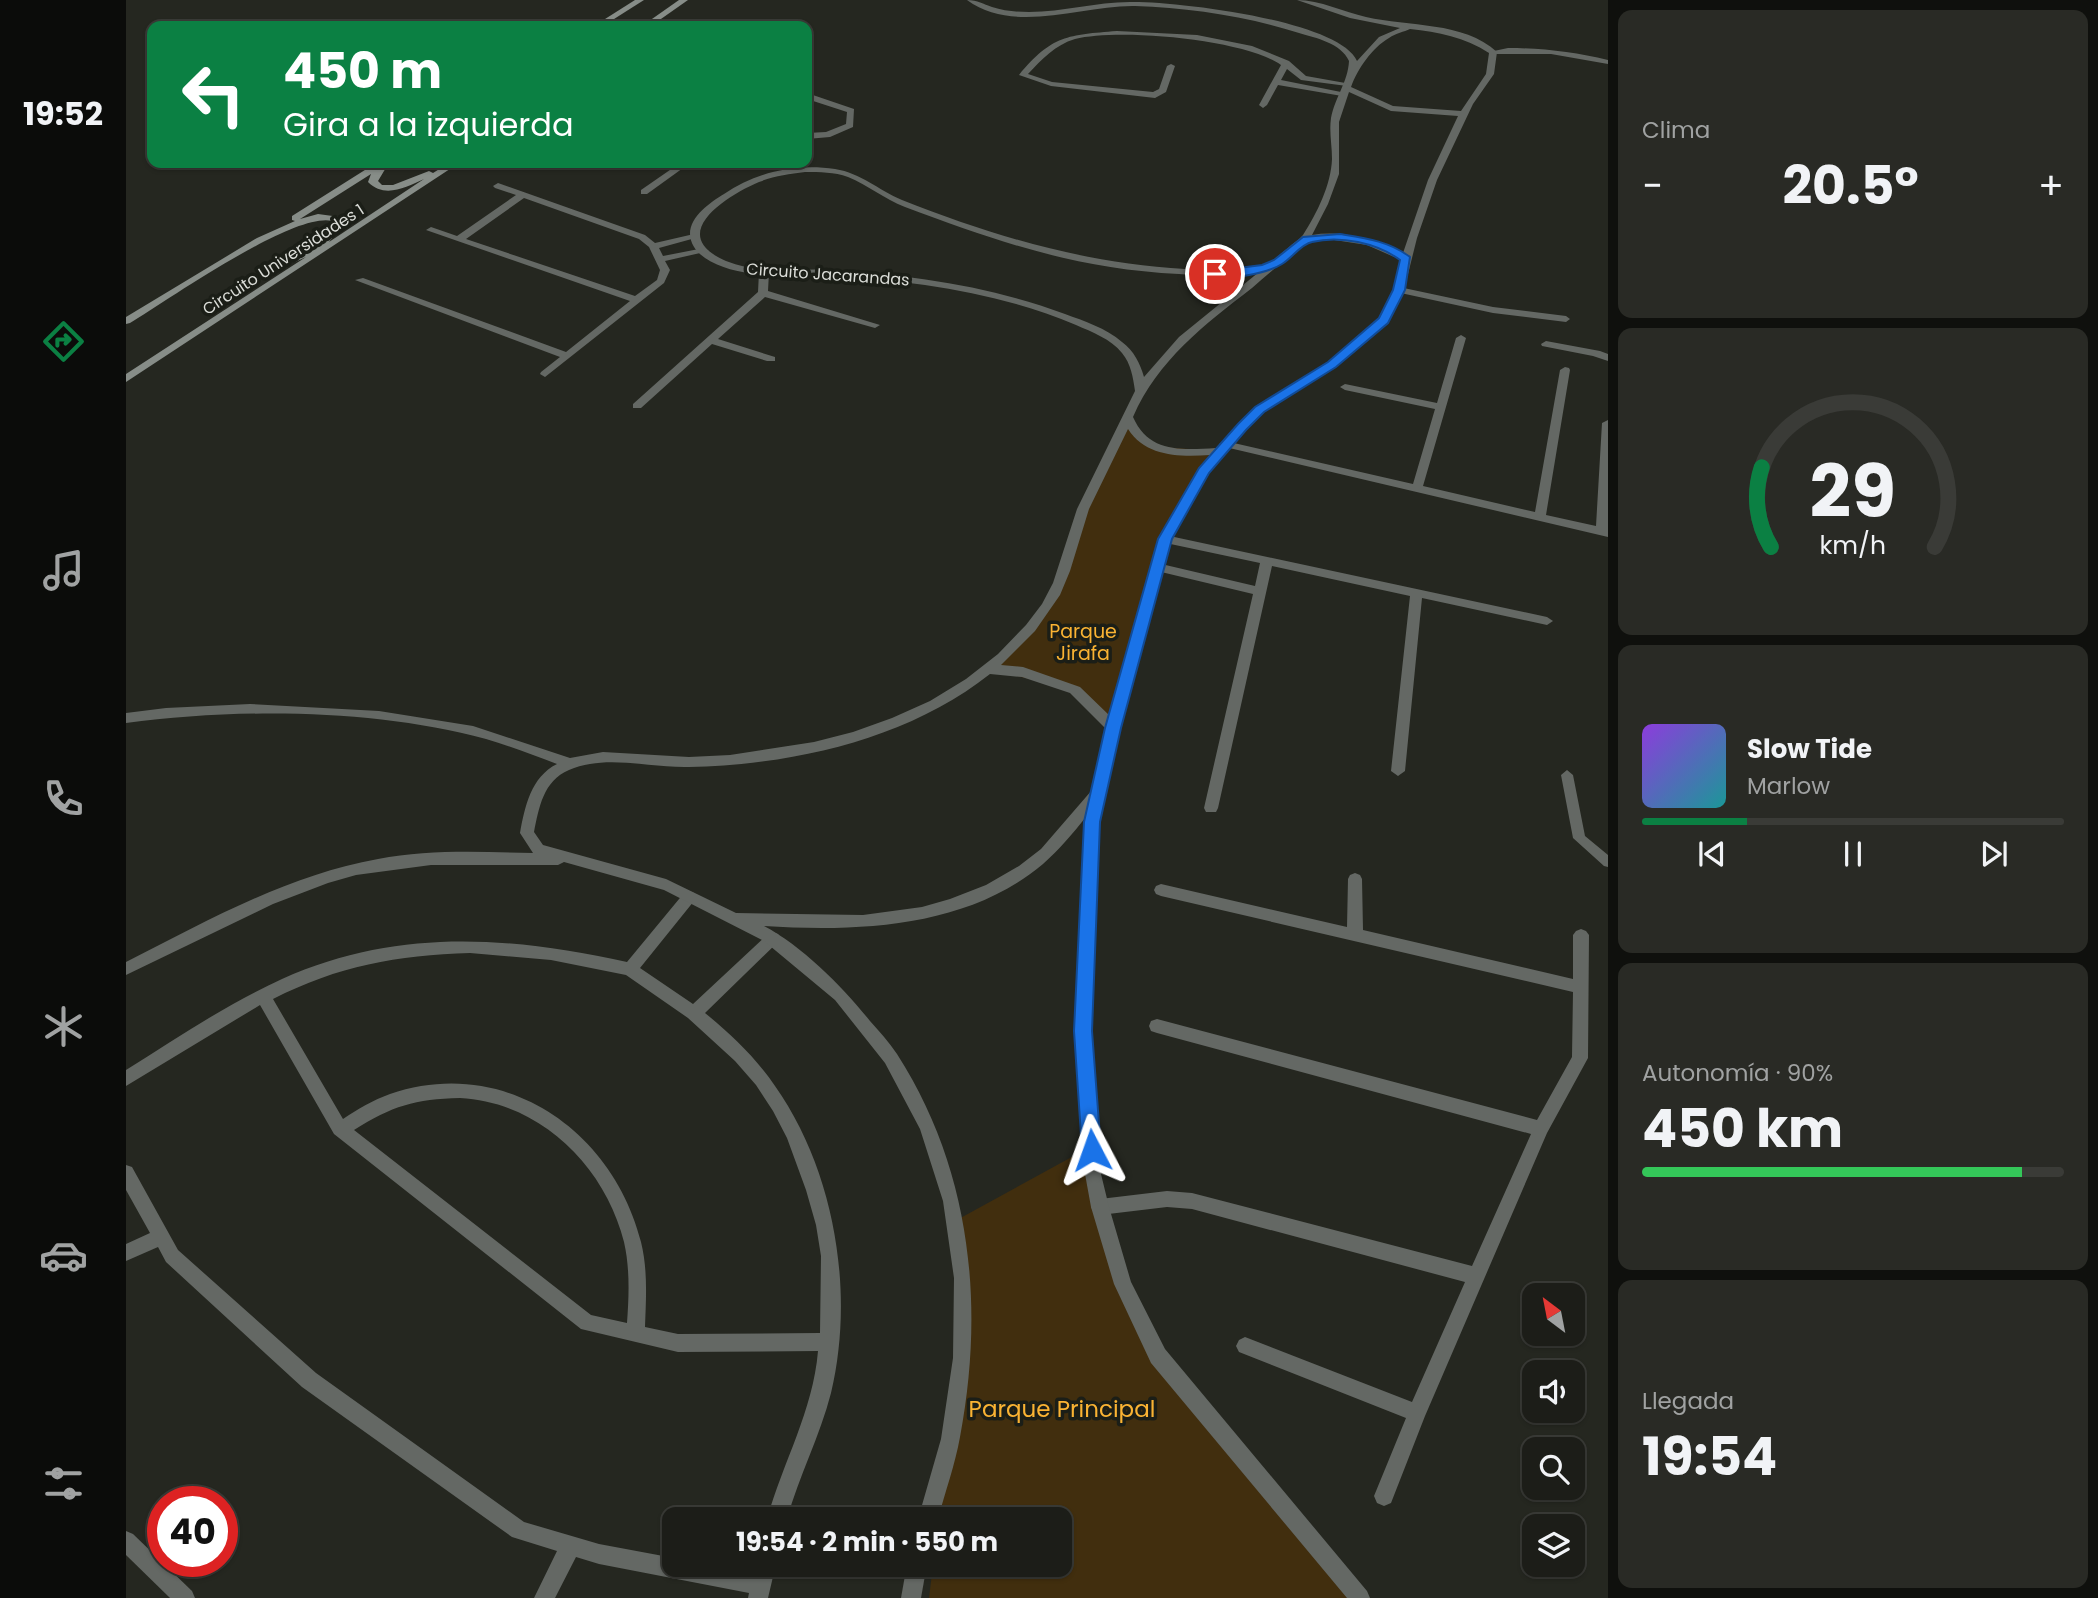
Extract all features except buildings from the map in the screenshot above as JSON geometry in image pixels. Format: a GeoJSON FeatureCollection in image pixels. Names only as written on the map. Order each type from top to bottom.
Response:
{"type":"FeatureCollection","features":[{"type":"Feature","properties":{"kind":"main road"},"geometry":{"type":"LineString","coordinates":[[606,21],[639,0]]}},
{"type":"Feature","properties":{"kind":"main road"},"geometry":{"type":"LineString","coordinates":[[653,21],[684,0]]}},
{"type":"Feature","properties":{"kind":"main road","name":"Circuito Universidades 1"},"geometry":{"type":"LineString","coordinates":[[126,321],[377,168]]}},
{"type":"Feature","properties":{"kind":"main road"},"geometry":{"type":"LineString","coordinates":[[381,168],[373,178],[373,182],[380,188],[394,188],[443,168]]}},
{"type":"Feature","properties":{"kind":"main road","name":"Circuito Universidades 1"},"geometry":{"type":"LineString","coordinates":[[126,379],[447,168]]}},
{"type":"Feature","properties":{"kind":"main road"},"geometry":{"type":"LineString","coordinates":[[162,357],[181,336],[333,233],[338,222],[331,216],[311,219],[254,244]]}},
{"type":"Feature","properties":{"kind":"street"},"geometry":{"type":"LineString","coordinates":[[971,0],[998,11],[1019,13],[1131,4],[1192,8],[1247,16],[1284,26],[1343,48],[1353,59],[1353,72]]}},
{"type":"Feature","properties":{"kind":"street"},"geometry":{"type":"LineString","coordinates":[[1301,0],[1368,20],[1461,34],[1493,52],[1544,50],[1608,60]]}},
{"type":"Feature","properties":{"kind":"street"},"geometry":{"type":"LineString","coordinates":[[932,1507],[944,1472],[956,1421],[963,1356],[965,1295],[955,1221],[936,1149],[924,1113],[897,1064],[869,1024],[831,984],[773,938],[663,884],[538,849],[527,833],[531,810],[540,786],[555,771],[571,764],[603,758],[686,762],[735,760],[849,738],[904,718],[942,698],[1002,658],[1047,608],[1063,575],[1082,510],[1140,392],[1172,349],[1197,325],[1304,241],[1333,182],[1336,117],[1353,72],[1372,47],[1391,32],[1425,28]]}},
{"type":"Feature","properties":{"kind":"street"},"geometry":{"type":"LineString","coordinates":[[1171,66],[1163,90],[1155,95],[1051,84],[1023,75],[1045,51],[1073,37],[1117,33],[1197,37],[1252,48],[1286,63],[1304,78],[1345,88],[1391,108],[1464,114]]}},
{"type":"Feature","properties":{"kind":"street"},"geometry":{"type":"LineString","coordinates":[[1360,1598],[1158,1356],[1123,1284],[1093,1174],[1083,1031],[1092,822],[1113,728],[1165,539],[1203,471],[1259,410],[1332,365],[1384,320],[1399,290],[1422,200],[1464,114],[1493,68],[1493,52]]}},
{"type":"Feature","properties":{"kind":"street"},"geometry":{"type":"LineString","coordinates":[[1263,106],[1286,63]]}},
{"type":"Feature","properties":{"kind":"street"},"geometry":{"type":"LineString","coordinates":[[1275,82],[1345,88]]}},
{"type":"Feature","properties":{"kind":"street"},"geometry":{"type":"LineString","coordinates":[[812,98],[850,111],[850,125],[827,135],[812,136]]}},
{"type":"Feature","properties":{"kind":"street"},"geometry":{"type":"LineString","coordinates":[[644,192],[678,168]]}},
{"type":"Feature","properties":{"kind":"street"},"geometry":{"type":"LineString","coordinates":[[653,246],[694,237],[699,219],[726,195],[757,179],[788,168]]}},
{"type":"Feature","properties":{"kind":"street"},"geometry":{"type":"LineString","coordinates":[[802,168],[848,174],[866,180],[896,200],[1001,239],[1064,256],[1140,269],[1215,274],[1246,272],[1278,262]]}},
{"type":"Feature","properties":{"kind":"street"},"geometry":{"type":"LineString","coordinates":[[498,186],[642,237],[653,246],[662,259],[665,270],[661,281],[545,374]]}},
{"type":"Feature","properties":{"kind":"street"},"geometry":{"type":"LineString","coordinates":[[459,239],[522,195]]}},
{"type":"Feature","properties":{"kind":"street"},"geometry":{"type":"LineString","coordinates":[[431,230],[636,300]]}},
{"type":"Feature","properties":{"kind":"street","name":"Circuito Jacarandas"},"geometry":{"type":"LineString","coordinates":[[694,237],[704,251],[729,265],[764,272],[826,272],[922,280],[966,287],[1034,304],[1095,330],[1120,344],[1139,369],[1140,392]]}},
{"type":"Feature","properties":{"kind":"street"},"geometry":{"type":"LineString","coordinates":[[1304,241],[1340,237],[1372,242],[1406,259]]}},
{"type":"Feature","properties":{"kind":"street"},"geometry":{"type":"LineString","coordinates":[[662,259],[704,251]]}},
{"type":"Feature","properties":{"kind":"street"},"geometry":{"type":"LineString","coordinates":[[638,406],[763,293],[764,272]]}},
{"type":"Feature","properties":{"kind":"street"},"geometry":{"type":"LineString","coordinates":[[360,280],[568,356]]}},
{"type":"Feature","properties":{"kind":"street"},"geometry":{"type":"LineString","coordinates":[[763,293],[875,325]]}},
{"type":"Feature","properties":{"kind":"street"},"geometry":{"type":"LineString","coordinates":[[1417,489],[1461,338]]}},
{"type":"Feature","properties":{"kind":"street"},"geometry":{"type":"LineString","coordinates":[[711,340],[771,359]]}},
{"type":"Feature","properties":{"kind":"street"},"geometry":{"type":"LineString","coordinates":[[1546,344],[1596,353],[1608,358]]}},
{"type":"Feature","properties":{"kind":"street"},"geometry":{"type":"LineString","coordinates":[[1540,517],[1564,370]]}},
{"type":"Feature","properties":{"kind":"street"},"geometry":{"type":"LineString","coordinates":[[1345,387],[1440,408]]}},
{"type":"Feature","properties":{"kind":"street"},"geometry":{"type":"LineString","coordinates":[[1127,416],[1138,436],[1179,453],[1222,448],[1605,532],[1608,424]]}},
{"type":"Feature","properties":{"kind":"street"},"geometry":{"type":"LineString","coordinates":[[1165,539],[1547,621]]}},
{"type":"Feature","properties":{"kind":"street"},"geometry":{"type":"LineString","coordinates":[[1210,808],[1267,561]]}},
{"type":"Feature","properties":{"kind":"street"},"geometry":{"type":"LineString","coordinates":[[1157,567],[1260,591]]}},
{"type":"Feature","properties":{"kind":"street"},"geometry":{"type":"LineString","coordinates":[[1398,771],[1416,593]]}},
{"type":"Feature","properties":{"kind":"street"},"geometry":{"type":"LineString","coordinates":[[988,668],[1023,672],[1075,690],[1113,728]]}},
{"type":"Feature","properties":{"kind":"street"},"geometry":{"type":"LineString","coordinates":[[126,718],[157,713],[251,709],[385,716],[461,728],[571,764]]}},
{"type":"Feature","properties":{"kind":"street"},"geometry":{"type":"LineString","coordinates":[[732,918],[832,924],[893,920],[957,904],[1003,884],[1045,854],[1099,791]]}},
{"type":"Feature","properties":{"kind":"street"},"geometry":{"type":"LineString","coordinates":[[126,969],[225,920],[294,890],[355,869],[400,862],[575,859]]}},
{"type":"Feature","properties":{"kind":"street"},"geometry":{"type":"LineString","coordinates":[[1355,879],[1355,935]]}},
{"type":"Feature","properties":{"kind":"street"},"geometry":{"type":"LineString","coordinates":[[1161,890],[1581,987]]}},
{"type":"Feature","properties":{"kind":"street"},"geometry":{"type":"LineString","coordinates":[[630,970],[689,897]]}},
{"type":"Feature","properties":{"kind":"street"},"geometry":{"type":"LineString","coordinates":[[1384,1496],[1417,1413],[1541,1129],[1580,1058],[1581,935]]}},
{"type":"Feature","properties":{"kind":"street"},"geometry":{"type":"LineString","coordinates":[[694,1013],[773,938]]}},
{"type":"Feature","properties":{"kind":"street"},"geometry":{"type":"LineString","coordinates":[[126,1079],[263,996],[312,973],[368,957],[432,947],[493,947],[570,955],[630,970],[694,1013],[746,1062],[778,1104],[799,1144],[828,1242],[827,1342],[822,1394],[785,1487],[780,1507]]}},
{"type":"Feature","properties":{"kind":"street"},"geometry":{"type":"LineString","coordinates":[[263,996],[340,1129],[587,1323],[678,1343],[827,1342]]}},
{"type":"Feature","properties":{"kind":"street"},"geometry":{"type":"LineString","coordinates":[[1157,1026],[1541,1129]]}},
{"type":"Feature","properties":{"kind":"street"},"geometry":{"type":"LineString","coordinates":[[340,1129],[394,1100],[449,1090],[498,1096],[542,1116],[585,1150],[617,1198],[634,1242],[638,1291],[636,1334]]}},
{"type":"Feature","properties":{"kind":"street"},"geometry":{"type":"LineString","coordinates":[[126,1173],[172,1256],[309,1380],[519,1530],[599,1554],[760,1592]]}},
{"type":"Feature","properties":{"kind":"street"},"geometry":{"type":"LineString","coordinates":[[1100,1207],[1167,1199],[1192,1201],[1477,1276]]}},
{"type":"Feature","properties":{"kind":"street"},"geometry":{"type":"LineString","coordinates":[[126,1253],[161,1237]]}},
{"type":"Feature","properties":{"kind":"street"},"geometry":{"type":"LineString","coordinates":[[1245,1346],[1417,1413]]}},
{"type":"Feature","properties":{"kind":"street"},"geometry":{"type":"LineString","coordinates":[[126,1541],[185,1598]]}},
{"type":"Feature","properties":{"kind":"street"},"geometry":{"type":"LineString","coordinates":[[544,1598],[571,1545]]}},
{"type":"Feature","properties":{"kind":"street"},"geometry":{"type":"LineString","coordinates":[[911,1598],[915,1577]]}},
{"type":"Feature","properties":{"kind":"lane"},"geometry":{"type":"LineString","coordinates":[[1399,290],[1493,310],[1566,319]]}},
{"type":"Feature","properties":{"kind":"lane"},"geometry":{"type":"LineString","coordinates":[[1567,775],[1579,838],[1608,862]]}},
{"type":"Feature","properties":{"kind":"green space","name":"Parque Jirafa"},"geometry":{"type":"Polygon","coordinates":[[[1127,416],[1138,436],[1160,447],[1219,451],[1157,561],[1113,728],[1066,688],[988,669],[1047,608],[1082,510],[1127,416]]]}},
{"type":"Feature","properties":{"kind":"green space","name":"Parque Principal"},"geometry":{"type":"Polygon","coordinates":[[[1090,1147],[1108,1237],[1158,1356],[1360,1598],[929,1598],[932,1577],[1072,1577],[1072,1507],[940,1507],[965,1295],[955,1221],[1090,1147]]]}},
{"type":"Feature","properties":{"kind":"route"},"geometry":{"type":"LineString","coordinates":[[1092,1150],[1083,1031],[1092,822],[1113,728],[1165,539],[1203,471],[1225,444],[1259,410],[1332,365],[1384,320],[1399,290],[1406,259],[1372,242],[1340,237],[1307,239],[1278,262],[1265,268],[1215,274]]}}]}
